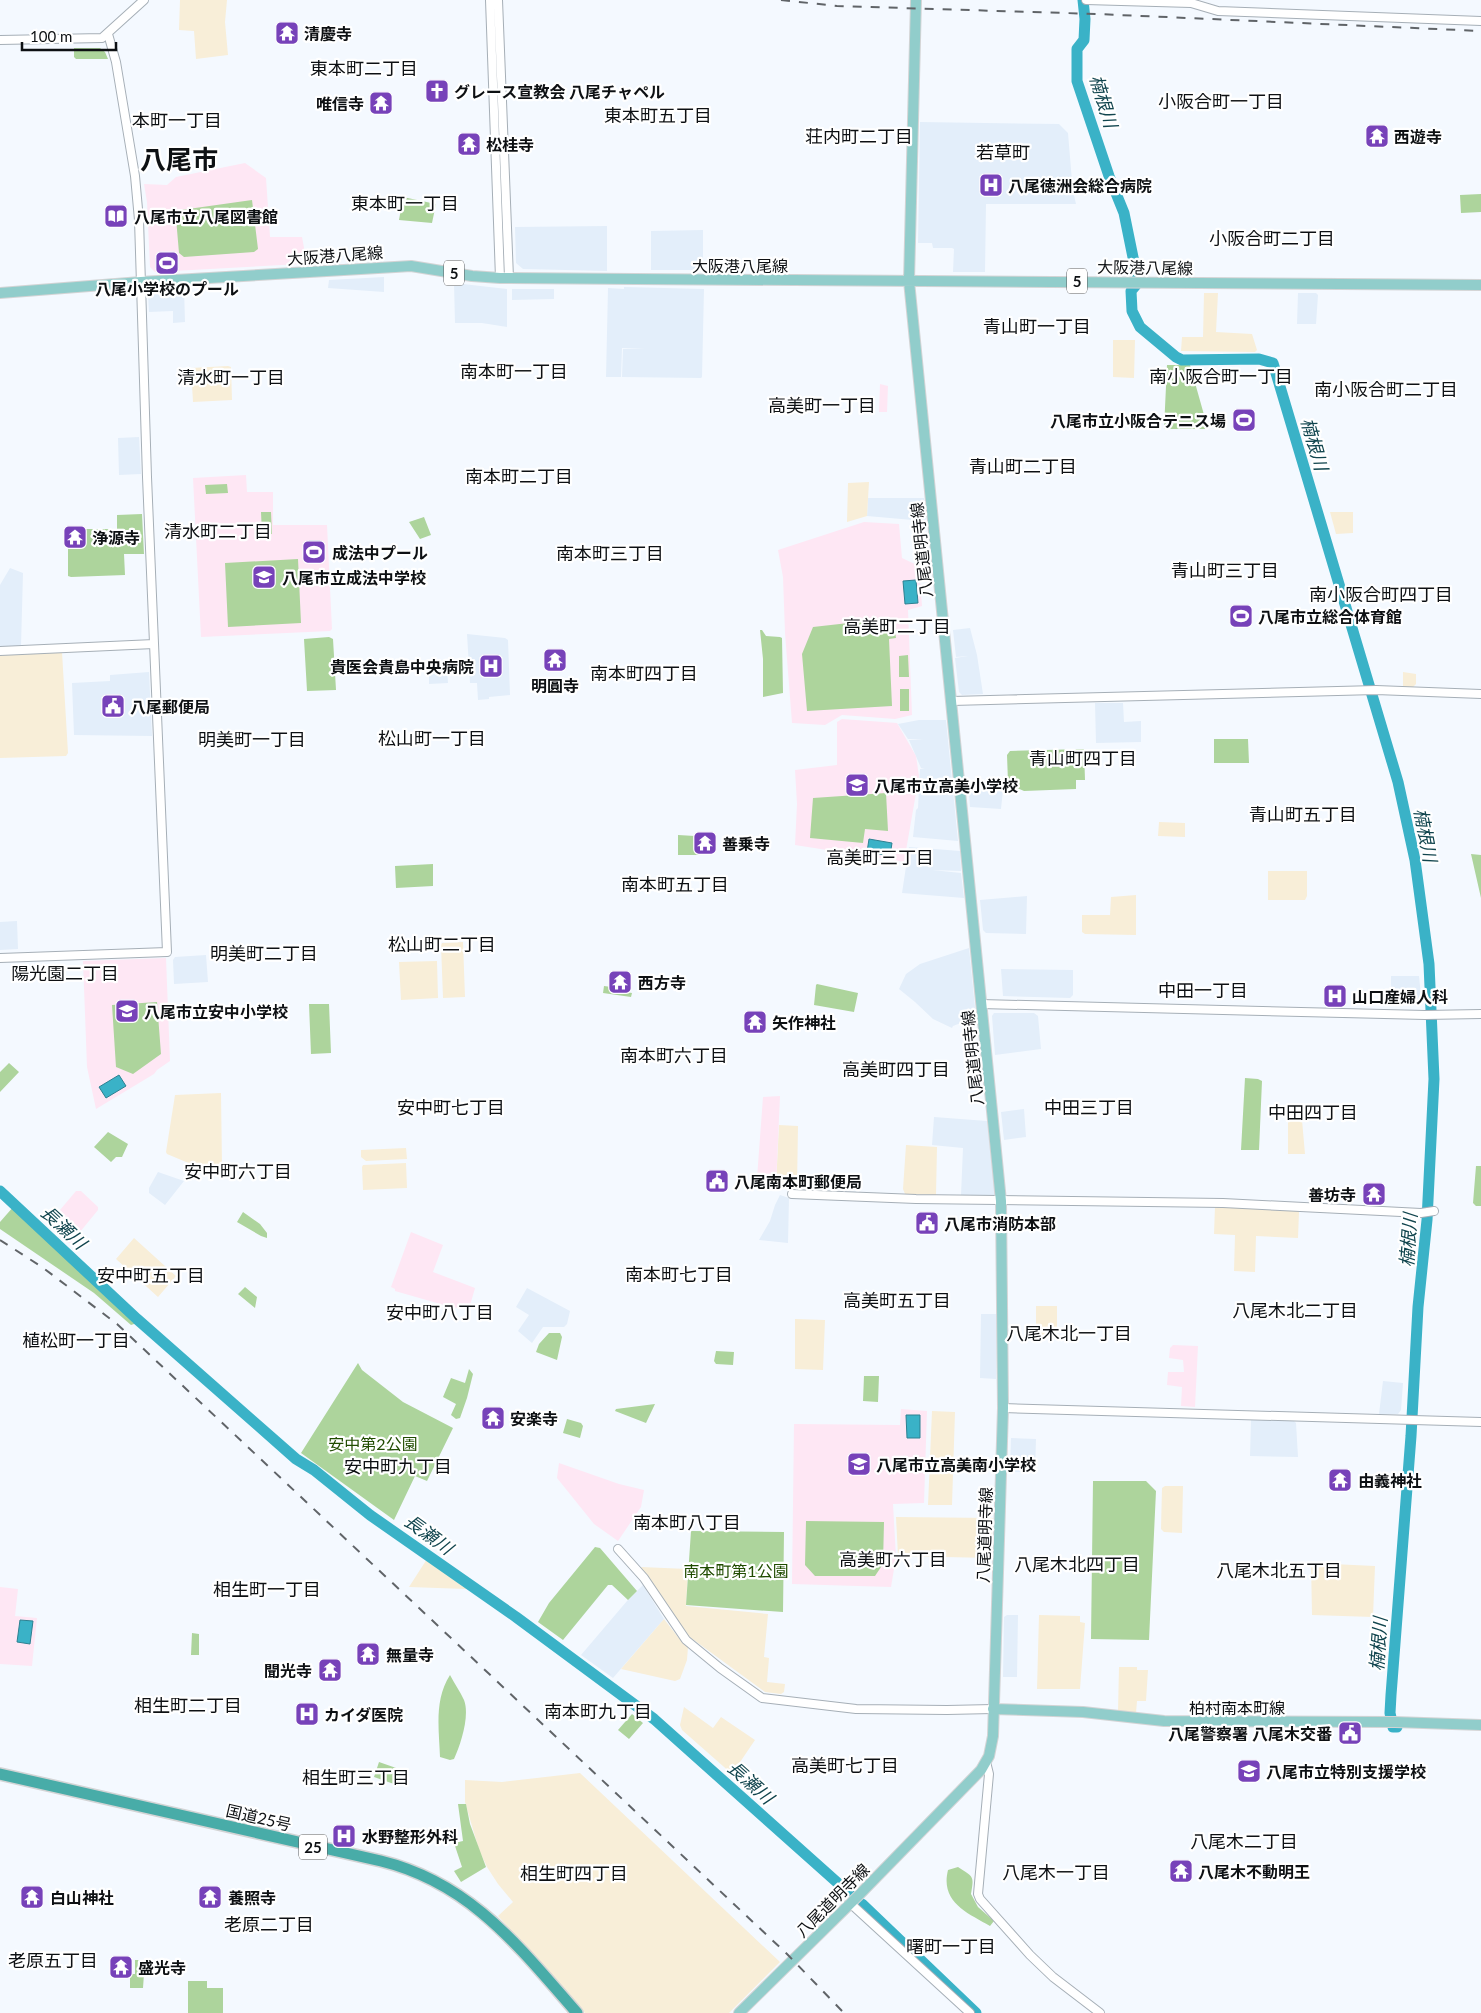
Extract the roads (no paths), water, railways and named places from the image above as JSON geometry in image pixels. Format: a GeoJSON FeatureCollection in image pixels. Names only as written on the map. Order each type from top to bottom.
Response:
{"type":"FeatureCollection","features":[{"type":"Feature","properties":{"kind":"highway","name":"国道25号"},"geometry":{"type":"LineString","coordinates":[[0,1774],[381,1861],[413,1872],[458,1896],[487,1916],[521,1948],[577,2013]]}},
{"type":"Feature","properties":{"kind":"main road","name":"八尾道明寺線"},"geometry":{"type":"LineString","coordinates":[[739,2013],[850,1904],[981,1770],[992,1746],[1004,1408],[1001,1201],[909,281],[916,0]]}},
{"type":"Feature","properties":{"kind":"main road","name":"大阪港八尾線"},"geometry":{"type":"LineString","coordinates":[[0,293],[141,282],[411,266],[472,276],[505,278],[1481,285]]}},
{"type":"Feature","properties":{"kind":"main road","name":"柏村南本町線"},"geometry":{"type":"LineString","coordinates":[[993,1709],[1083,1712],[1164,1722],[1395,1722],[1481,1725]]}},
{"type":"Feature","properties":{"kind":"street"},"geometry":{"type":"LineString","coordinates":[[0,40],[102,38],[144,0]]}},
{"type":"Feature","properties":{"kind":"street"},"geometry":{"type":"LineString","coordinates":[[490,0],[505,278]]}},
{"type":"Feature","properties":{"kind":"street"},"geometry":{"type":"LineString","coordinates":[[498,0],[505,278]]}},
{"type":"Feature","properties":{"kind":"street"},"geometry":{"type":"LineString","coordinates":[[1086,0],[1191,3],[1218,11],[1481,21]]}},
{"type":"Feature","properties":{"kind":"street"},"geometry":{"type":"LineString","coordinates":[[0,958],[167,952],[139,220],[135,176],[116,62],[108,34]]}},
{"type":"Feature","properties":{"kind":"street"},"geometry":{"type":"LineString","coordinates":[[0,650],[154,644]]}},
{"type":"Feature","properties":{"kind":"street"},"geometry":{"type":"LineString","coordinates":[[952,701],[1376,690],[1481,694]]}},
{"type":"Feature","properties":{"kind":"street"},"geometry":{"type":"LineString","coordinates":[[982,1004],[1432,1015],[1481,1014]]}},
{"type":"Feature","properties":{"kind":"street"},"geometry":{"type":"LineString","coordinates":[[792,1194],[1001,1201],[1232,1203],[1421,1213],[1434,1211]]}},
{"type":"Feature","properties":{"kind":"street"},"geometry":{"type":"LineString","coordinates":[[1004,1408],[1062,1408],[1481,1422]]}},
{"type":"Feature","properties":{"kind":"street"},"geometry":{"type":"LineString","coordinates":[[618,1549],[644,1578],[686,1640],[720,1668],[762,1698],[856,1709],[993,1709]]}},
{"type":"Feature","properties":{"kind":"street"},"geometry":{"type":"LineString","coordinates":[[986,1762],[989,1774],[978,1894],[980,1899],[1052,1977],[1100,2013]]}},
{"type":"Feature","properties":{"kind":"street"},"geometry":{"type":"LineString","coordinates":[[850,1904],[970,2013]]}},
{"type":"Feature","properties":{"kind":"water","name":"八尾小学校のプール"},"geometry":{"type":"Polygon","coordinates":[[[156,258],[178,258],[178,268],[156,268],[156,258]]]}},
{"type":"Feature","properties":{"kind":"water","name":"成法中プール"},"geometry":{"type":"Polygon","coordinates":[[[309,541],[320,541],[320,563],[309,563],[309,541]]]}},
{"type":"Feature","properties":{"kind":"water"},"geometry":{"type":"Polygon","coordinates":[[[916,580],[918,603],[905,604],[903,581],[916,580]]]}},
{"type":"Feature","properties":{"kind":"water"},"geometry":{"type":"Polygon","coordinates":[[[869,839],[892,843],[890,856],[867,852],[869,839]]]}},
{"type":"Feature","properties":{"kind":"water"},"geometry":{"type":"Polygon","coordinates":[[[119,1075],[126,1086],[106,1098],[99,1087],[119,1075]]]}},
{"type":"Feature","properties":{"kind":"water"},"geometry":{"type":"Polygon","coordinates":[[[906,1415],[920,1415],[920,1438],[907,1438],[906,1415]]]}},
{"type":"Feature","properties":{"kind":"water"},"geometry":{"type":"Polygon","coordinates":[[[20,1620],[33,1621],[30,1644],[17,1642],[20,1620]]]}},
{"type":"Feature","properties":{"kind":"waterway","name":"楠根川"},"geometry":{"type":"LineString","coordinates":[[1083,0],[1085,19],[1084,40],[1077,49],[1077,81],[1109,176],[1124,213],[1136,272],[1136,285],[1131,291],[1132,311],[1140,327],[1182,360],[1259,359],[1273,363],[1398,782],[1415,860],[1429,964],[1434,1079],[1427,1220],[1418,1307],[1411,1436],[1391,1695],[1390,1713],[1393,1727],[1397,1727]]}},
{"type":"Feature","properties":{"kind":"waterway","name":"長瀬川"},"geometry":{"type":"LineString","coordinates":[[0,1191],[137,1319],[296,1459],[314,1470],[370,1515],[516,1617],[654,1719],[849,1893]]}},
{"type":"Feature","properties":{"kind":"waterway","name":"長瀬川"},"geometry":{"type":"LineString","coordinates":[[862,1904],[976,2013]]}},
{"type":"Feature","properties":{"kind":"railway"},"geometry":{"type":"LineString","coordinates":[[781,0],[837,6],[1097,14],[1481,31]]}},
{"type":"Feature","properties":{"kind":"railway"},"geometry":{"type":"LineString","coordinates":[[0,1240],[42,1267],[117,1324],[787,1954],[844,2013]]}},
{"type":"Feature","properties":{"kind":"place","name":"清慶寺"},"geometry":{"type":"Point","coordinates":[287,33]}},
{"type":"Feature","properties":{"kind":"place","name":"グレース宣教会 八尾チャペル"},"geometry":{"type":"Point","coordinates":[437,91]}},
{"type":"Feature","properties":{"kind":"place","name":"唯信寺"},"geometry":{"type":"Point","coordinates":[381,103]}},
{"type":"Feature","properties":{"kind":"place","name":"西遊寺"},"geometry":{"type":"Point","coordinates":[1377,136]}},
{"type":"Feature","properties":{"kind":"place","name":"松桂寺"},"geometry":{"type":"Point","coordinates":[469,144]}},
{"type":"Feature","properties":{"kind":"place","name":"八尾徳洲会総合病院"},"geometry":{"type":"Point","coordinates":[991,185]}},
{"type":"Feature","properties":{"kind":"place","name":"八尾市立八尾図書館"},"geometry":{"type":"Point","coordinates":[116,216]}},
{"type":"Feature","properties":{"kind":"place","name":"八尾小学校のプール"},"geometry":{"type":"Point","coordinates":[167,263]}},
{"type":"Feature","properties":{"kind":"place","name":"八尾市立小阪合テニス場"},"geometry":{"type":"Point","coordinates":[1244,420]}},
{"type":"Feature","properties":{"kind":"place","name":"浄源寺"},"geometry":{"type":"Point","coordinates":[75,537]}},
{"type":"Feature","properties":{"kind":"place","name":"成法中プール"},"geometry":{"type":"Point","coordinates":[314,552]}},
{"type":"Feature","properties":{"kind":"place","name":"八尾市立成法中学校"},"geometry":{"type":"Point","coordinates":[264,577]}},
{"type":"Feature","properties":{"kind":"place","name":"八尾市立総合体育館"},"geometry":{"type":"Point","coordinates":[1241,616]}},
{"type":"Feature","properties":{"kind":"place","name":"明圓寺"},"geometry":{"type":"Point","coordinates":[555,660]}},
{"type":"Feature","properties":{"kind":"place","name":"貴医会貴島中央病院"},"geometry":{"type":"Point","coordinates":[491,666]}},
{"type":"Feature","properties":{"kind":"place","name":"八尾郵便局"},"geometry":{"type":"Point","coordinates":[113,706]}},
{"type":"Feature","properties":{"kind":"place","name":"八尾市立高美小学校"},"geometry":{"type":"Point","coordinates":[857,785]}},
{"type":"Feature","properties":{"kind":"place","name":"善乗寺"},"geometry":{"type":"Point","coordinates":[705,843]}},
{"type":"Feature","properties":{"kind":"place","name":"西方寺"},"geometry":{"type":"Point","coordinates":[620,982]}},
{"type":"Feature","properties":{"kind":"place","name":"山口産婦人科"},"geometry":{"type":"Point","coordinates":[1335,996]}},
{"type":"Feature","properties":{"kind":"place","name":"八尾市立安中小学校"},"geometry":{"type":"Point","coordinates":[127,1011]}},
{"type":"Feature","properties":{"kind":"place","name":"矢作神社"},"geometry":{"type":"Point","coordinates":[755,1022]}},
{"type":"Feature","properties":{"kind":"place","name":"八尾南本町郵便局"},"geometry":{"type":"Point","coordinates":[717,1181]}},
{"type":"Feature","properties":{"kind":"place","name":"善坊寺"},"geometry":{"type":"Point","coordinates":[1374,1194]}},
{"type":"Feature","properties":{"kind":"place","name":"八尾市消防本部"},"geometry":{"type":"Point","coordinates":[927,1223]}},
{"type":"Feature","properties":{"kind":"place","name":"安楽寺"},"geometry":{"type":"Point","coordinates":[493,1418]}},
{"type":"Feature","properties":{"kind":"place","name":"八尾市立高美南小学校"},"geometry":{"type":"Point","coordinates":[859,1464]}},
{"type":"Feature","properties":{"kind":"place","name":"由義神社"},"geometry":{"type":"Point","coordinates":[1340,1480]}},
{"type":"Feature","properties":{"kind":"place","name":"無量寺"},"geometry":{"type":"Point","coordinates":[368,1654]}},
{"type":"Feature","properties":{"kind":"place","name":"聞光寺"},"geometry":{"type":"Point","coordinates":[330,1670]}},
{"type":"Feature","properties":{"kind":"place","name":"カイダ医院"},"geometry":{"type":"Point","coordinates":[307,1714]}},
{"type":"Feature","properties":{"kind":"place","name":"八尾警察署 八尾木交番"},"geometry":{"type":"Point","coordinates":[1350,1733]}},
{"type":"Feature","properties":{"kind":"place","name":"八尾市立特別支援学校"},"geometry":{"type":"Point","coordinates":[1249,1771]}},
{"type":"Feature","properties":{"kind":"place","name":"水野整形外科"},"geometry":{"type":"Point","coordinates":[344,1836]}},
{"type":"Feature","properties":{"kind":"place","name":"八尾木不動明王"},"geometry":{"type":"Point","coordinates":[1181,1871]}},
{"type":"Feature","properties":{"kind":"place","name":"白山神社"},"geometry":{"type":"Point","coordinates":[32,1897]}},
{"type":"Feature","properties":{"kind":"place","name":"養照寺"},"geometry":{"type":"Point","coordinates":[210,1897]}},
{"type":"Feature","properties":{"kind":"place","name":"盛光寺"},"geometry":{"type":"Point","coordinates":[121,1967]}},
{"type":"Feature","properties":{"kind":"district","name":"東本町二丁目"},"geometry":{"type":"Point","coordinates":[364,68]}},
{"type":"Feature","properties":{"kind":"district","name":"小阪合町一丁目"},"geometry":{"type":"Point","coordinates":[1221,101]}},
{"type":"Feature","properties":{"kind":"district","name":"東本町五丁目"},"geometry":{"type":"Point","coordinates":[658,115]}},
{"type":"Feature","properties":{"kind":"district","name":"本町一丁目"},"geometry":{"type":"Point","coordinates":[177,120]}},
{"type":"Feature","properties":{"kind":"district","name":"荘内町二丁目"},"geometry":{"type":"Point","coordinates":[859,136]}},
{"type":"Feature","properties":{"kind":"district","name":"若草町"},"geometry":{"type":"Point","coordinates":[1003,152]}},
{"type":"Feature","properties":{"kind":"district","name":"八尾市"},"geometry":{"type":"Point","coordinates":[179,159]}},
{"type":"Feature","properties":{"kind":"district","name":"東本町一丁目"},"geometry":{"type":"Point","coordinates":[405,203]}},
{"type":"Feature","properties":{"kind":"district","name":"小阪合町二丁目"},"geometry":{"type":"Point","coordinates":[1272,238]}},
{"type":"Feature","properties":{"kind":"district","name":"青山町一丁目"},"geometry":{"type":"Point","coordinates":[1037,326]}},
{"type":"Feature","properties":{"kind":"district","name":"南本町一丁目"},"geometry":{"type":"Point","coordinates":[514,371]}},
{"type":"Feature","properties":{"kind":"district","name":"南小阪合町一丁目"},"geometry":{"type":"Point","coordinates":[1221,376]}},
{"type":"Feature","properties":{"kind":"district","name":"清水町一丁目"},"geometry":{"type":"Point","coordinates":[231,377]}},
{"type":"Feature","properties":{"kind":"district","name":"南小阪合町二丁目"},"geometry":{"type":"Point","coordinates":[1386,389]}},
{"type":"Feature","properties":{"kind":"district","name":"高美町一丁目"},"geometry":{"type":"Point","coordinates":[822,405]}},
{"type":"Feature","properties":{"kind":"district","name":"青山町二丁目"},"geometry":{"type":"Point","coordinates":[1023,466]}},
{"type":"Feature","properties":{"kind":"district","name":"南本町二丁目"},"geometry":{"type":"Point","coordinates":[519,476]}},
{"type":"Feature","properties":{"kind":"district","name":"清水町二丁目"},"geometry":{"type":"Point","coordinates":[218,531]}},
{"type":"Feature","properties":{"kind":"district","name":"南本町三丁目"},"geometry":{"type":"Point","coordinates":[610,553]}},
{"type":"Feature","properties":{"kind":"district","name":"青山町三丁目"},"geometry":{"type":"Point","coordinates":[1225,570]}},
{"type":"Feature","properties":{"kind":"district","name":"南小阪合町四丁目"},"geometry":{"type":"Point","coordinates":[1381,594]}},
{"type":"Feature","properties":{"kind":"district","name":"高美町二丁目"},"geometry":{"type":"Point","coordinates":[897,626]}},
{"type":"Feature","properties":{"kind":"district","name":"南本町四丁目"},"geometry":{"type":"Point","coordinates":[644,673]}},
{"type":"Feature","properties":{"kind":"district","name":"松山町一丁目"},"geometry":{"type":"Point","coordinates":[432,738]}},
{"type":"Feature","properties":{"kind":"district","name":"明美町一丁目"},"geometry":{"type":"Point","coordinates":[252,739]}},
{"type":"Feature","properties":{"kind":"district","name":"青山町四丁目"},"geometry":{"type":"Point","coordinates":[1083,758]}},
{"type":"Feature","properties":{"kind":"district","name":"青山町五丁目"},"geometry":{"type":"Point","coordinates":[1303,814]}},
{"type":"Feature","properties":{"kind":"district","name":"高美町三丁目"},"geometry":{"type":"Point","coordinates":[880,857]}},
{"type":"Feature","properties":{"kind":"district","name":"南本町五丁目"},"geometry":{"type":"Point","coordinates":[675,884]}},
{"type":"Feature","properties":{"kind":"district","name":"松山町二丁目"},"geometry":{"type":"Point","coordinates":[442,944]}},
{"type":"Feature","properties":{"kind":"district","name":"明美町二丁目"},"geometry":{"type":"Point","coordinates":[264,953]}},
{"type":"Feature","properties":{"kind":"district","name":"陽光園二丁目"},"geometry":{"type":"Point","coordinates":[65,973]}},
{"type":"Feature","properties":{"kind":"district","name":"中田一丁目"},"geometry":{"type":"Point","coordinates":[1203,990]}},
{"type":"Feature","properties":{"kind":"district","name":"南本町六丁目"},"geometry":{"type":"Point","coordinates":[674,1055]}},
{"type":"Feature","properties":{"kind":"district","name":"高美町四丁目"},"geometry":{"type":"Point","coordinates":[896,1069]}},
{"type":"Feature","properties":{"kind":"district","name":"安中町七丁目"},"geometry":{"type":"Point","coordinates":[451,1107]}},
{"type":"Feature","properties":{"kind":"district","name":"中田三丁目"},"geometry":{"type":"Point","coordinates":[1089,1107]}},
{"type":"Feature","properties":{"kind":"district","name":"中田四丁目"},"geometry":{"type":"Point","coordinates":[1313,1112]}},
{"type":"Feature","properties":{"kind":"district","name":"安中町六丁目"},"geometry":{"type":"Point","coordinates":[238,1171]}},
{"type":"Feature","properties":{"kind":"district","name":"南本町七丁目"},"geometry":{"type":"Point","coordinates":[679,1274]}},
{"type":"Feature","properties":{"kind":"district","name":"安中町五丁目"},"geometry":{"type":"Point","coordinates":[151,1275]}},
{"type":"Feature","properties":{"kind":"district","name":"高美町五丁目"},"geometry":{"type":"Point","coordinates":[897,1300]}},
{"type":"Feature","properties":{"kind":"district","name":"八尾木北二丁目"},"geometry":{"type":"Point","coordinates":[1295,1310]}},
{"type":"Feature","properties":{"kind":"district","name":"安中町八丁目"},"geometry":{"type":"Point","coordinates":[440,1312]}},
{"type":"Feature","properties":{"kind":"district","name":"八尾木北一丁目"},"geometry":{"type":"Point","coordinates":[1069,1333]}},
{"type":"Feature","properties":{"kind":"district","name":"植松町一丁目"},"geometry":{"type":"Point","coordinates":[76,1340]}},
{"type":"Feature","properties":{"kind":"district","name":"安中町九丁目"},"geometry":{"type":"Point","coordinates":[398,1466]}},
{"type":"Feature","properties":{"kind":"district","name":"南本町八丁目"},"geometry":{"type":"Point","coordinates":[687,1522]}},
{"type":"Feature","properties":{"kind":"district","name":"高美町六丁目"},"geometry":{"type":"Point","coordinates":[893,1559]}},
{"type":"Feature","properties":{"kind":"district","name":"八尾木北四丁目"},"geometry":{"type":"Point","coordinates":[1077,1564]}},
{"type":"Feature","properties":{"kind":"district","name":"八尾木北五丁目"},"geometry":{"type":"Point","coordinates":[1279,1570]}},
{"type":"Feature","properties":{"kind":"district","name":"相生町一丁目"},"geometry":{"type":"Point","coordinates":[267,1589]}},
{"type":"Feature","properties":{"kind":"district","name":"相生町二丁目"},"geometry":{"type":"Point","coordinates":[188,1705]}},
{"type":"Feature","properties":{"kind":"district","name":"南本町九丁目"},"geometry":{"type":"Point","coordinates":[598,1711]}},
{"type":"Feature","properties":{"kind":"district","name":"高美町七丁目"},"geometry":{"type":"Point","coordinates":[845,1765]}},
{"type":"Feature","properties":{"kind":"district","name":"相生町三丁目"},"geometry":{"type":"Point","coordinates":[356,1777]}},
{"type":"Feature","properties":{"kind":"district","name":"八尾木二丁目"},"geometry":{"type":"Point","coordinates":[1244,1841]}},
{"type":"Feature","properties":{"kind":"district","name":"八尾木一丁目"},"geometry":{"type":"Point","coordinates":[1056,1872]}},
{"type":"Feature","properties":{"kind":"district","name":"相生町四丁目"},"geometry":{"type":"Point","coordinates":[574,1873]}},
{"type":"Feature","properties":{"kind":"district","name":"老原二丁目"},"geometry":{"type":"Point","coordinates":[269,1924]}},
{"type":"Feature","properties":{"kind":"district","name":"曙町一丁目"},"geometry":{"type":"Point","coordinates":[951,1946]}},
{"type":"Feature","properties":{"kind":"district","name":"老原五丁目"},"geometry":{"type":"Point","coordinates":[53,1960]}},
{"type":"Feature","properties":{"kind":"park label","name":"安中第2公園"},"geometry":{"type":"Point","coordinates":[373,1443]}},
{"type":"Feature","properties":{"kind":"park label","name":"南本町第1公園"},"geometry":{"type":"Point","coordinates":[736,1570]}}]}
